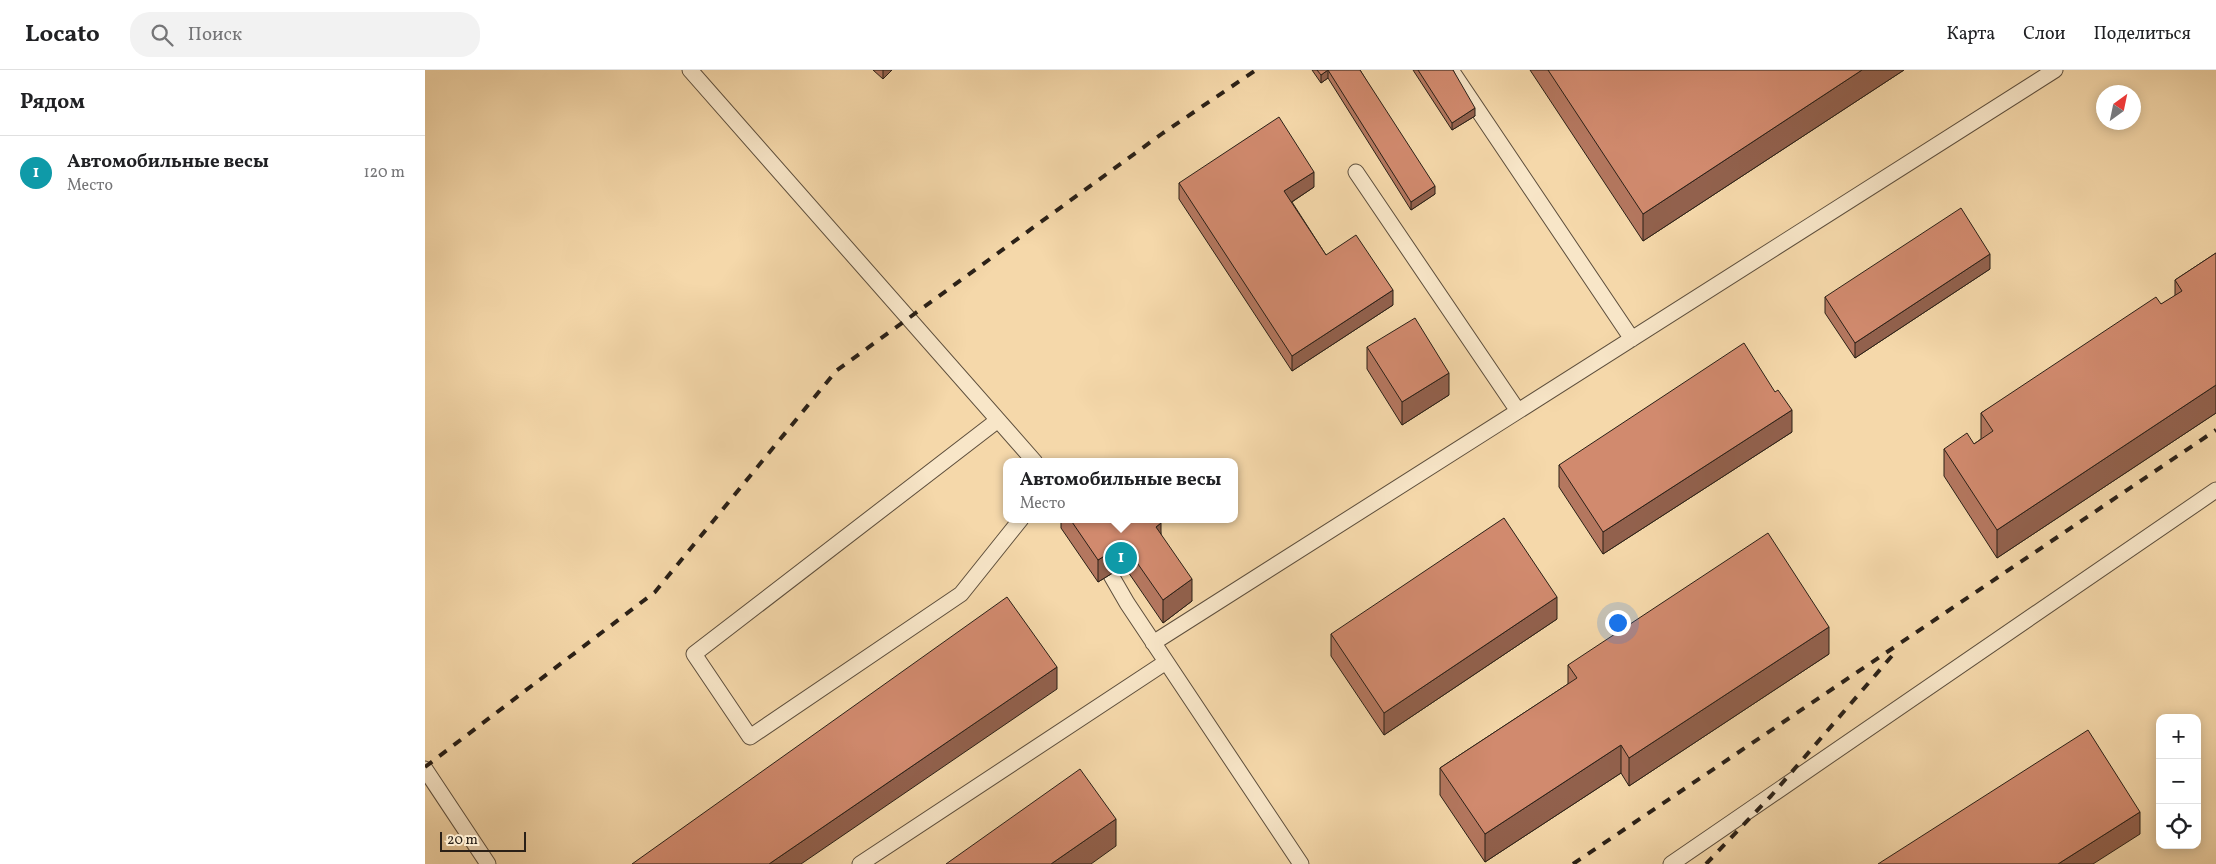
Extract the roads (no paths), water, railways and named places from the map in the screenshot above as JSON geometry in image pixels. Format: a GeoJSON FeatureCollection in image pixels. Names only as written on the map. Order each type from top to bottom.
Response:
{"type":"FeatureCollection","features":[{"type":"Feature","properties":{"kind":"lane"},"geometry":{"type":"LineString","coordinates":[[690,70],[1031,458]]}},
{"type":"Feature","properties":{"kind":"lane"},"geometry":{"type":"LineString","coordinates":[[1451,70],[1631,339]]}},
{"type":"Feature","properties":{"kind":"lane"},"geometry":{"type":"LineString","coordinates":[[1153,643],[2055,70]]}},
{"type":"Feature","properties":{"kind":"lane"},"geometry":{"type":"LineString","coordinates":[[1356,172],[1518,411]]}},
{"type":"Feature","properties":{"kind":"lane"},"geometry":{"type":"LineString","coordinates":[[998,420],[694,654],[750,737],[961,594],[1018,523]]}},
{"type":"Feature","properties":{"kind":"lane"},"geometry":{"type":"LineString","coordinates":[[1671,864],[2216,490]]}},
{"type":"Feature","properties":{"kind":"lane"},"geometry":{"type":"LineString","coordinates":[[1093,544],[1127,603],[1301,864]]}},
{"type":"Feature","properties":{"kind":"lane"},"geometry":{"type":"LineString","coordinates":[[860,864],[1167,662]]}},
{"type":"Feature","properties":{"kind":"lane"},"geometry":{"type":"LineString","coordinates":[[425,769],[488,864]]}},
{"type":"Feature","properties":{"kind":"railway"},"geometry":{"type":"LineString","coordinates":[[425,767],[655,592],[836,371],[1163,133],[1256,70]]}},
{"type":"Feature","properties":{"kind":"railway"},"geometry":{"type":"LineString","coordinates":[[1573,864],[2216,430]]}},
{"type":"Feature","properties":{"kind":"railway"},"geometry":{"type":"LineString","coordinates":[[1706,864],[1771,796],[1897,650]]}},
{"type":"Feature","properties":{"kind":"place","name":"Автомобильные весы"},"geometry":{"type":"Point","coordinates":[1121,558]}}]}
